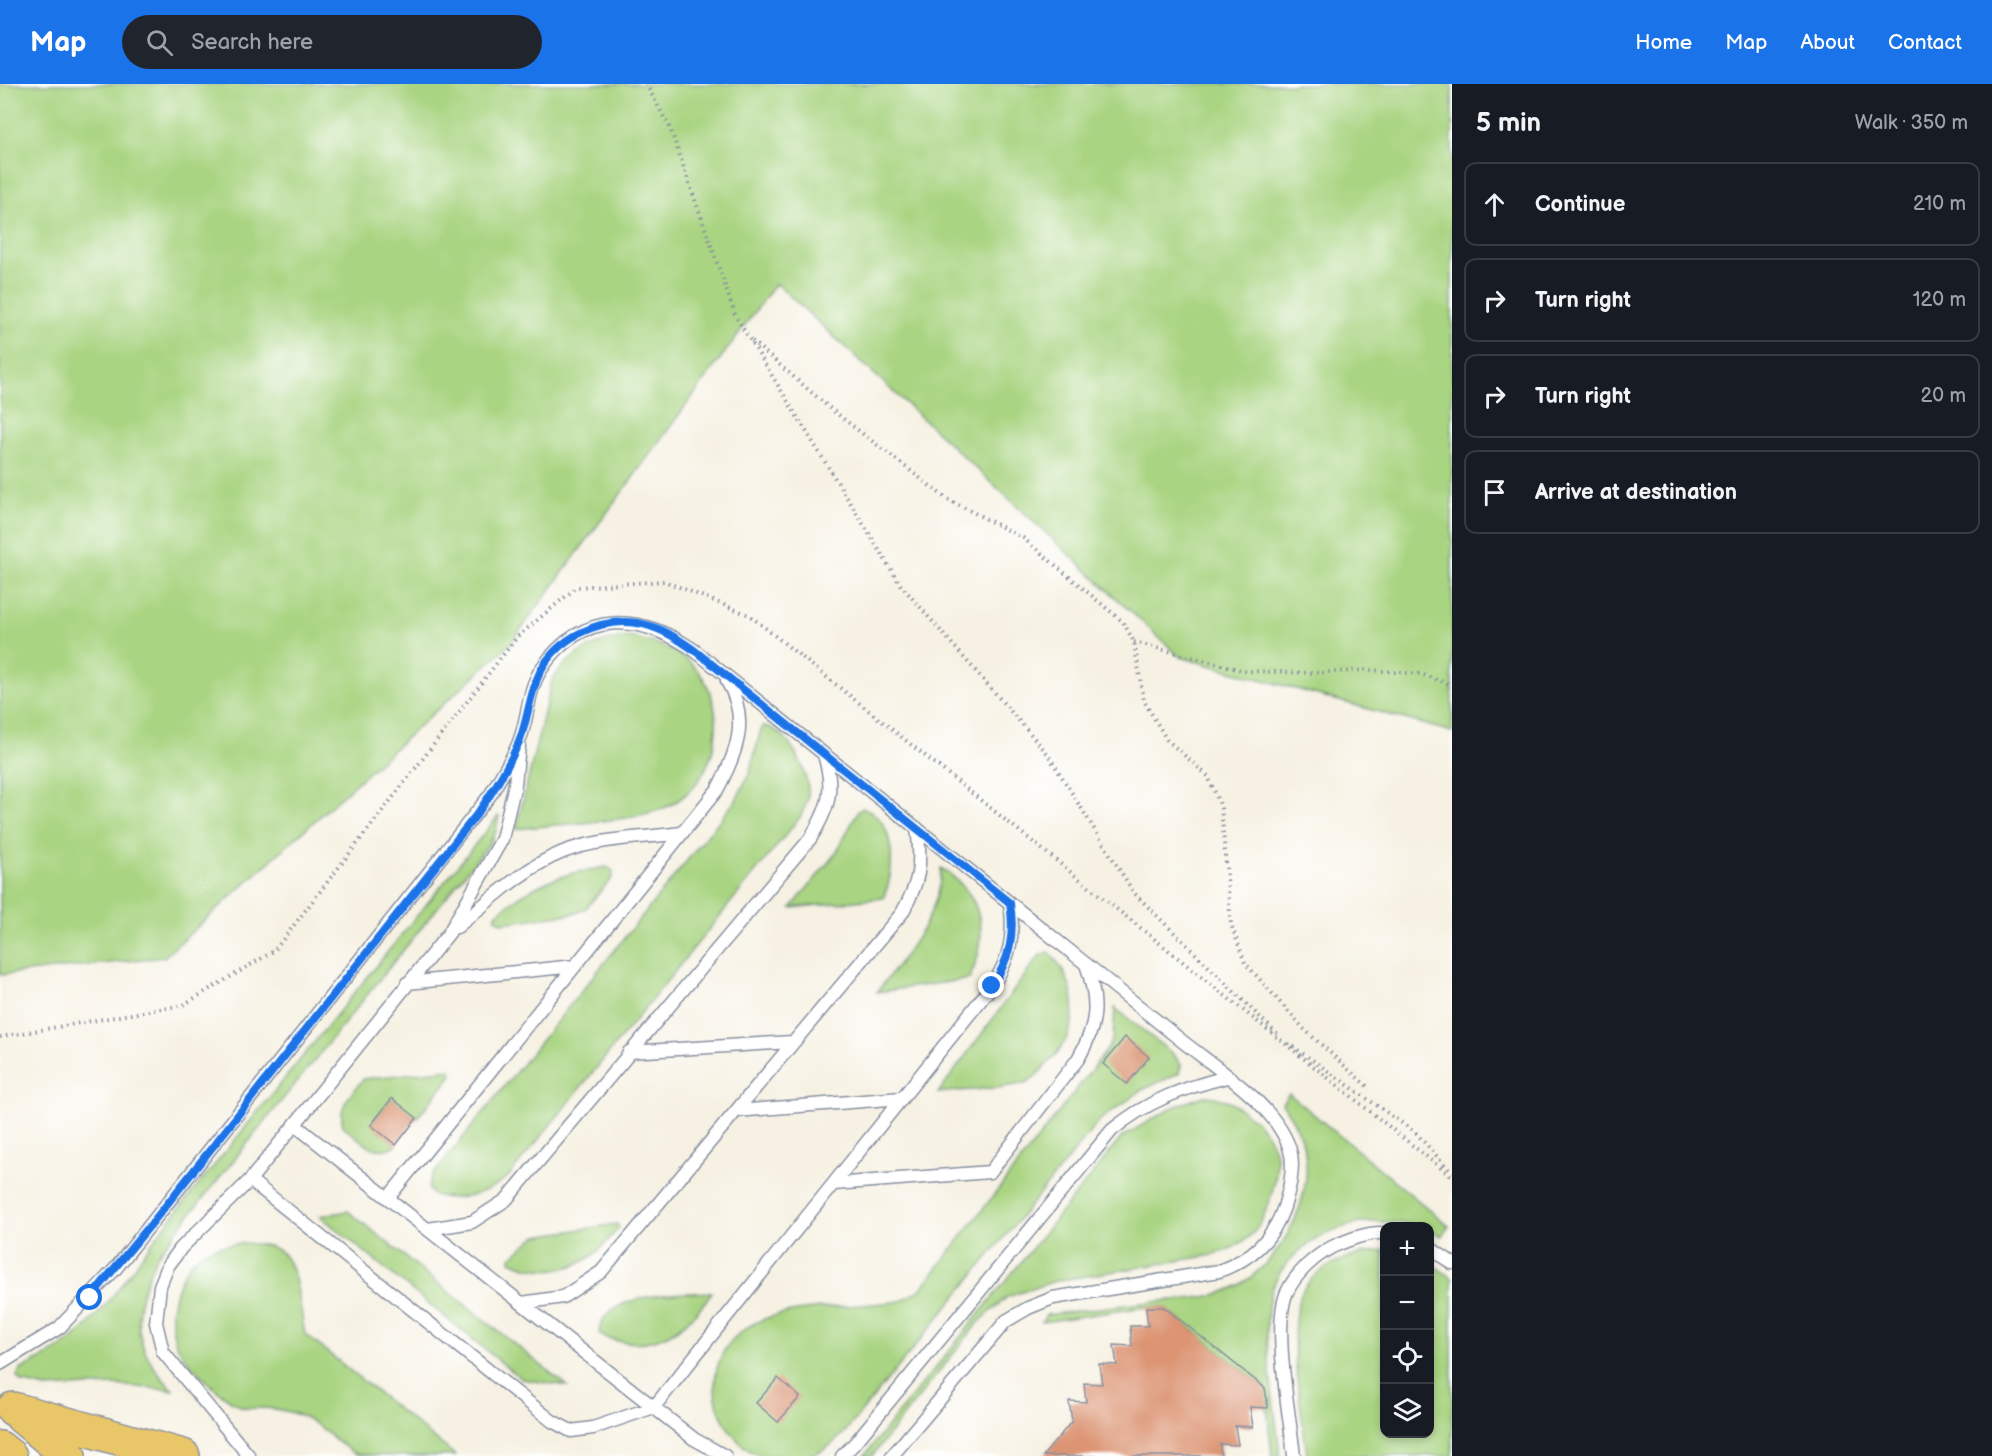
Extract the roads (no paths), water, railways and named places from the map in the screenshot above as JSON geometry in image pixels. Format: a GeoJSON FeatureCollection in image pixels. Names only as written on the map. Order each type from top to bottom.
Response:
{"type":"FeatureCollection","features":[{"type":"Feature","properties":{"kind":"highway"},"geometry":{"type":"LineString","coordinates":[[7,1404],[69,1456]]}},
{"type":"Feature","properties":{"kind":"highway"},"geometry":{"type":"LineString","coordinates":[[7,1404],[183,1456]]}},
{"type":"Feature","properties":{"kind":"highway"},"geometry":{"type":"LineString","coordinates":[[0,1448],[10,1456]]}},
{"type":"Feature","properties":{"kind":"lane"},"geometry":{"type":"LineString","coordinates":[[249,1456],[163,1352],[158,1338],[155,1308],[168,1266],[181,1248],[250,1180],[449,933],[502,839],[515,784],[519,741],[530,695],[542,669],[559,648],[578,633],[600,626],[637,623],[680,640],[1227,1077],[1267,1112],[1281,1131],[1291,1153],[1292,1174],[1287,1196],[1271,1235],[1241,1263],[1219,1271],[1053,1298],[1028,1308],[1006,1321],[892,1456]]}},
{"type":"Feature","properties":{"kind":"lane"},"geometry":{"type":"LineString","coordinates":[[388,1198],[717,790],[736,753],[740,730],[739,708],[723,674]]}},
{"type":"Feature","properties":{"kind":"lane"},"geometry":{"type":"LineString","coordinates":[[0,1364],[59,1328],[116,1268],[477,814],[519,741]]}},
{"type":"Feature","properties":{"kind":"lane"},"geometry":{"type":"LineString","coordinates":[[428,1229],[472,1222],[506,1200],[810,839],[828,804],[831,786],[824,754]]}},
{"type":"Feature","properties":{"kind":"lane"},"geometry":{"type":"LineString","coordinates":[[522,1303],[563,1297],[601,1272],[902,913],[919,877],[921,858],[917,828]]}},
{"type":"Feature","properties":{"kind":"lane"},"geometry":{"type":"LineString","coordinates":[[449,933],[527,872],[563,852],[586,846],[682,832]]}},
{"type":"Feature","properties":{"kind":"lane"},"geometry":{"type":"LineString","coordinates":[[250,1180],[552,1421],[571,1431],[593,1428],[654,1407],[1002,972],[1009,958],[1012,941],[1013,922],[1010,903]]}},
{"type":"Feature","properties":{"kind":"lane"},"geometry":{"type":"LineString","coordinates":[[834,1184],[990,1172],[1078,1059],[1088,1041],[1095,1020],[1096,1002],[1086,964]]}},
{"type":"Feature","properties":{"kind":"lane"},"geometry":{"type":"LineString","coordinates":[[407,983],[575,966]]}},
{"type":"Feature","properties":{"kind":"lane"},"geometry":{"type":"LineString","coordinates":[[629,1052],[792,1042]]}},
{"type":"Feature","properties":{"kind":"lane"},"geometry":{"type":"LineString","coordinates":[[842,1456],[1112,1130],[1149,1103],[1170,1093],[1227,1077]]}},
{"type":"Feature","properties":{"kind":"lane"},"geometry":{"type":"LineString","coordinates":[[736,1111],[902,1098]]}},
{"type":"Feature","properties":{"kind":"lane"},"geometry":{"type":"LineString","coordinates":[[295,1125],[694,1439],[725,1456]]}},
{"type":"Feature","properties":{"kind":"lane"},"geometry":{"type":"LineString","coordinates":[[1294,1456],[1282,1342],[1282,1310],[1287,1292],[1301,1270],[1322,1252],[1349,1239],[1380,1234]]}},
{"type":"Feature","properties":{"kind":"lane"},"geometry":{"type":"LineString","coordinates":[[1434,1251],[1452,1263]]}},
{"type":"Feature","properties":{"kind":"lane"},"geometry":{"type":"LineString","coordinates":[[694,1439],[707,1456]]}}]}
